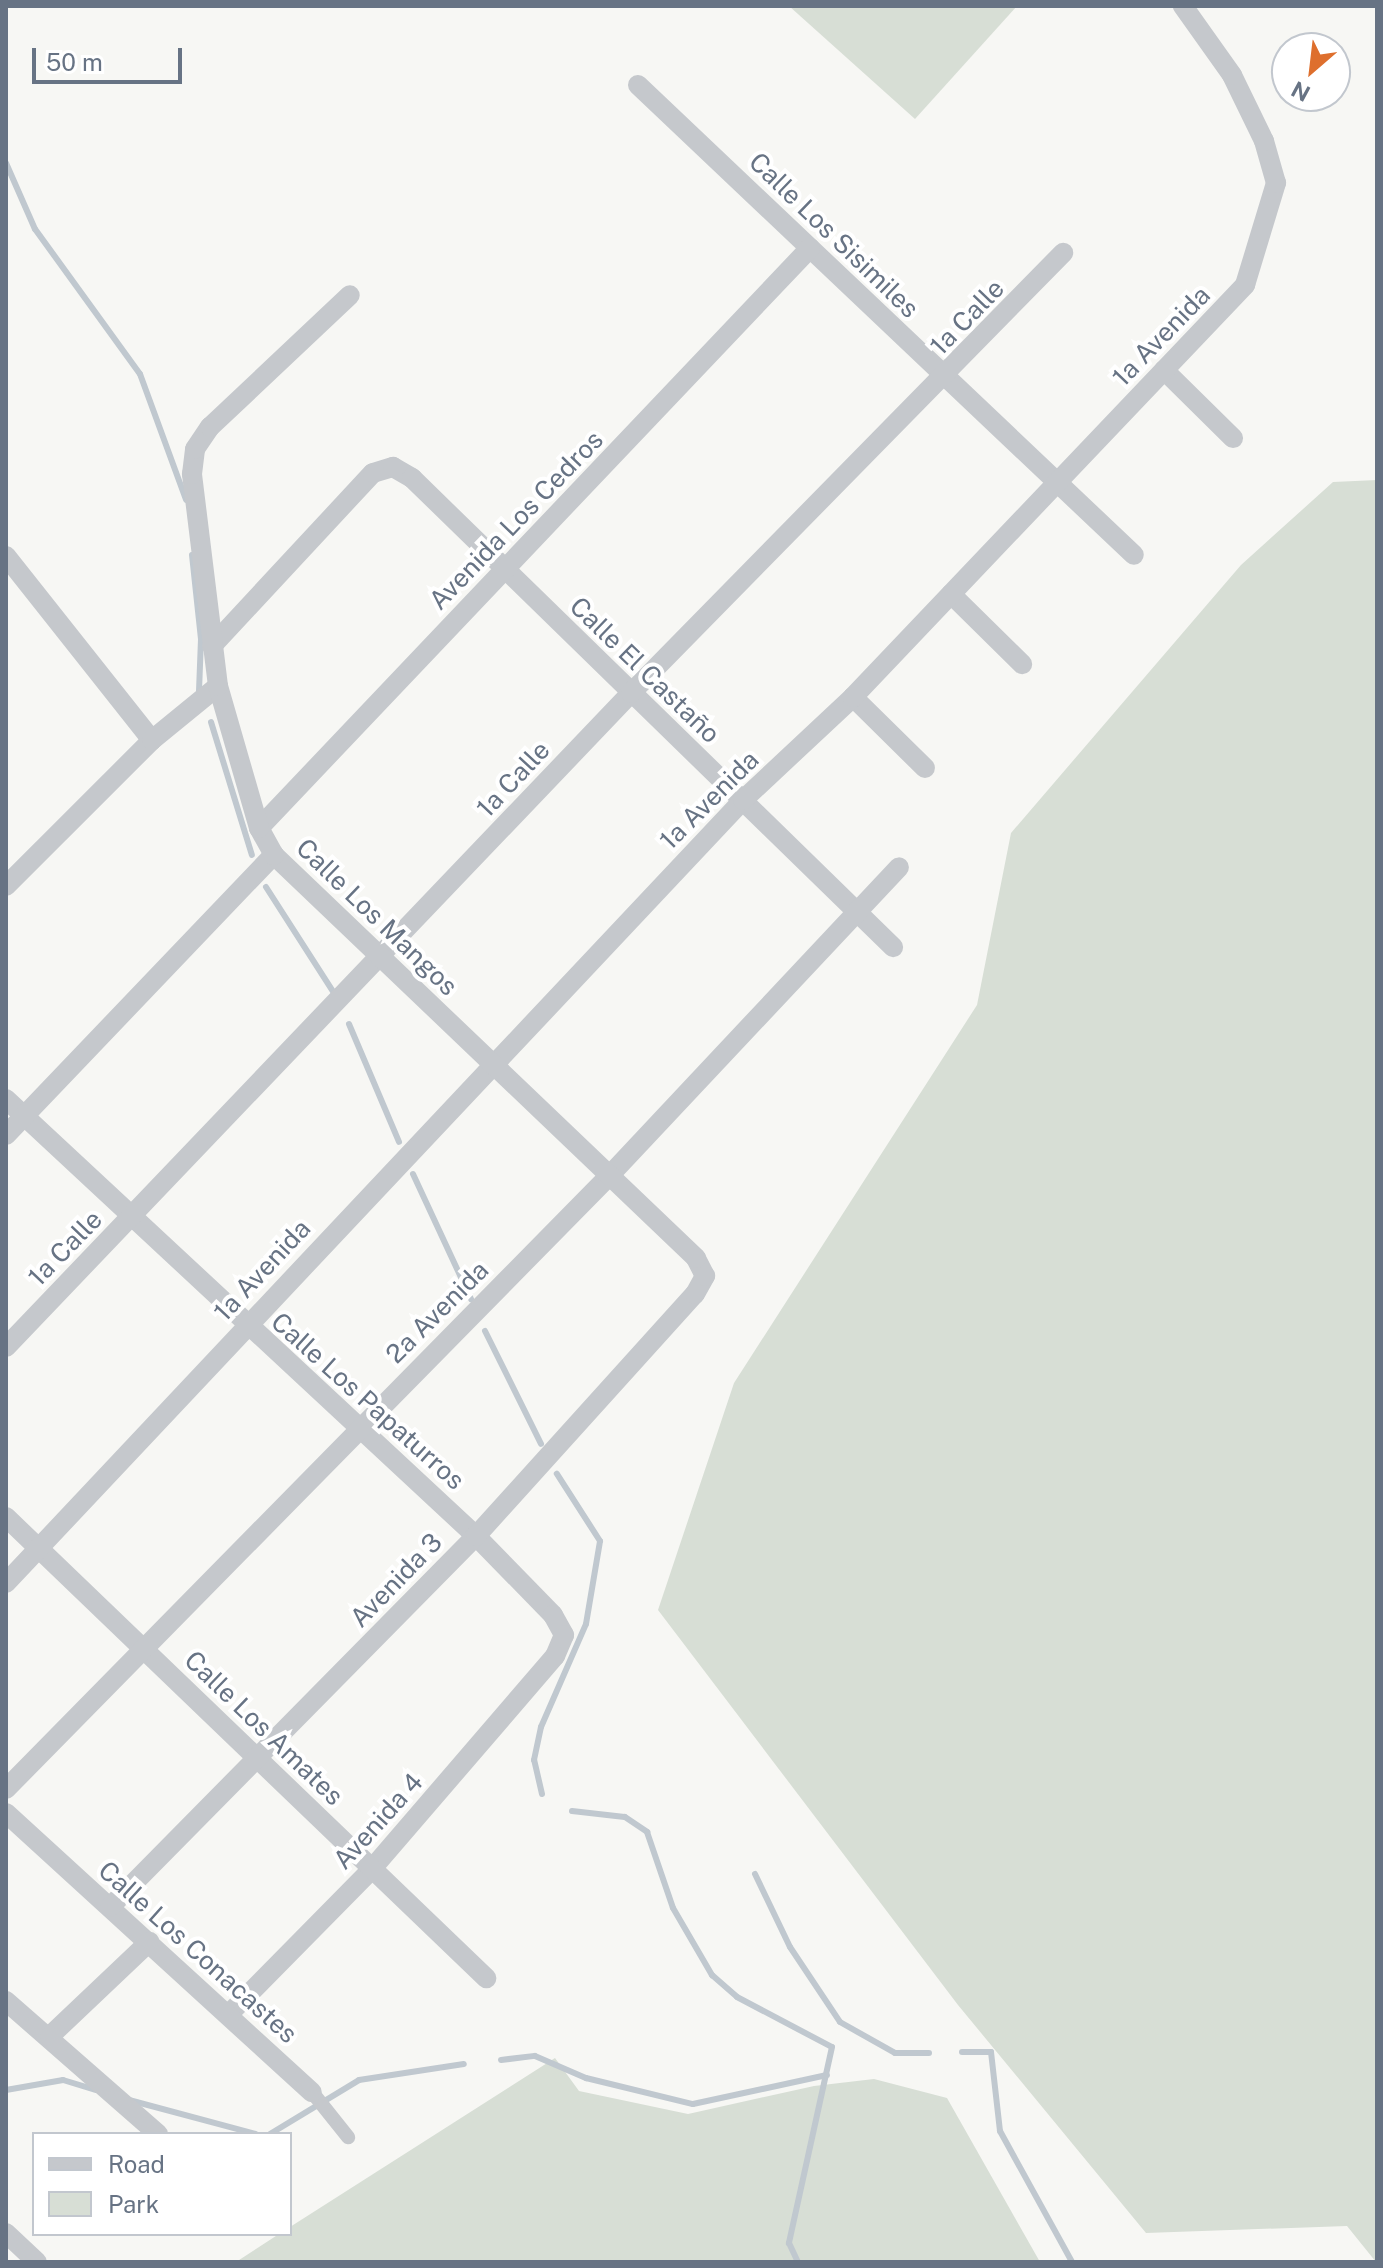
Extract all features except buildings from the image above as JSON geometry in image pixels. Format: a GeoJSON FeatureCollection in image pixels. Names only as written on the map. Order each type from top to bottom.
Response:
{"type":"FeatureCollection","features":[{"type":"Feature","properties":{"kind":"street","name":"1a Avenida"},"geometry":{"type":"LineString","coordinates":[[6,1583],[743,800],[853,697],[1245,285],[1276,183],[1264,141],[1232,75],[1183,6]]}},
{"type":"Feature","properties":{"kind":"street","name":"Calle Los Sisimiles"},"geometry":{"type":"LineString","coordinates":[[638,85],[1134,555]]}},
{"type":"Feature","properties":{"kind":"street","name":"Avenida Los Cedros"},"geometry":{"type":"LineString","coordinates":[[259,828],[810,248]]}},
{"type":"Feature","properties":{"kind":"street","name":"1a Calle"},"geometry":{"type":"LineString","coordinates":[[6,1347],[631,693],[946,377],[1063,253]]}},
{"type":"Feature","properties":{"kind":"street","name":"Calle Los Mangos"},"geometry":{"type":"LineString","coordinates":[[350,295],[210,427],[195,449],[192,474],[218,686],[259,828],[274,855],[696,1258],[705,1276]]}},
{"type":"Feature","properties":{"kind":"street"},"geometry":{"type":"LineString","coordinates":[[1164,370],[1233,438]]}},
{"type":"Feature","properties":{"kind":"street","name":"Calle El Castaño"},"geometry":{"type":"LineString","coordinates":[[212,646],[373,473],[393,467],[412,478],[893,947]]}},
{"type":"Feature","properties":{"kind":"street"},"geometry":{"type":"LineString","coordinates":[[6,556],[152,740]]}},
{"type":"Feature","properties":{"kind":"street"},"geometry":{"type":"LineString","coordinates":[[951,594],[1022,664]]}},
{"type":"Feature","properties":{"kind":"street"},"geometry":{"type":"LineString","coordinates":[[6,886],[152,740],[218,686]]}},
{"type":"Feature","properties":{"kind":"street"},"geometry":{"type":"LineString","coordinates":[[853,697],[925,768]]}},
{"type":"Feature","properties":{"kind":"street"},"geometry":{"type":"LineString","coordinates":[[6,1135],[274,855]]}},
{"type":"Feature","properties":{"kind":"street","name":"2a Avenida"},"geometry":{"type":"LineString","coordinates":[[6,1789],[610,1175],[899,867]]}},
{"type":"Feature","properties":{"kind":"street","name":"Calle Los Papaturros"},"geometry":{"type":"LineString","coordinates":[[6,1099],[130,1218],[476,1536],[553,1615],[564,1635],[555,1656]]}},
{"type":"Feature","properties":{"kind":"street","name":"Avenida 3"},"geometry":{"type":"LineString","coordinates":[[110,1907],[476,1536],[695,1294],[705,1276]]}},
{"type":"Feature","properties":{"kind":"street","name":"Calle Los Amates"},"geometry":{"type":"LineString","coordinates":[[6,1517],[486,1978]]}},
{"type":"Feature","properties":{"kind":"street","name":"Avenida 4"},"geometry":{"type":"LineString","coordinates":[[230,2013],[372,1869],[555,1656]]}},
{"type":"Feature","properties":{"kind":"street","name":"Calle Los Conacastes"},"geometry":{"type":"LineString","coordinates":[[6,1813],[230,2013],[312,2092],[348,2137]]}},
{"type":"Feature","properties":{"kind":"street"},"geometry":{"type":"LineString","coordinates":[[50,2036],[149,1942]]}},
{"type":"Feature","properties":{"kind":"street"},"geometry":{"type":"LineString","coordinates":[[6,2001],[50,2036],[156,2132]]}},
{"type":"Feature","properties":{"kind":"street"},"geometry":{"type":"LineString","coordinates":[[6,2233],[37,2262]]}},
{"type":"Feature","properties":{"kind":"green space"},"geometry":{"type":"Polygon","coordinates":[[[789,6],[1017,6],[915,119],[789,6]]]}},
{"type":"Feature","properties":{"kind":"green space"},"geometry":{"type":"Polygon","coordinates":[[[1377,480],[1376,2262],[1347,2226],[1146,2233],[958,2005],[658,1610],[734,1383],[977,1005],[1011,833],[1241,565],[1333,482],[1377,480]]]}},
{"type":"Feature","properties":{"kind":"green space"},"geometry":{"type":"Polygon","coordinates":[[[555,2058],[579,2091],[688,2114],[814,2086],[874,2079],[947,2098],[1040,2262],[236,2262],[276,2236],[292,2236],[292,2226],[555,2058]]]}},
{"type":"Feature","properties":{"kind":"waterway"},"geometry":{"type":"LineString","coordinates":[[6,163],[35,229],[140,374],[186,500]]}},
{"type":"Feature","properties":{"kind":"waterway"},"geometry":{"type":"LineString","coordinates":[[192,555],[201,639],[199,691]]}},
{"type":"Feature","properties":{"kind":"waterway"},"geometry":{"type":"LineString","coordinates":[[211,722],[252,855]]}},
{"type":"Feature","properties":{"kind":"waterway"},"geometry":{"type":"LineString","coordinates":[[266,887],[334,993]]}},
{"type":"Feature","properties":{"kind":"waterway"},"geometry":{"type":"LineString","coordinates":[[349,1024],[399,1142]]}},
{"type":"Feature","properties":{"kind":"waterway"},"geometry":{"type":"LineString","coordinates":[[413,1174],[471,1299]]}},
{"type":"Feature","properties":{"kind":"waterway"},"geometry":{"type":"LineString","coordinates":[[485,1331],[541,1444]]}},
{"type":"Feature","properties":{"kind":"waterway"},"geometry":{"type":"LineString","coordinates":[[542,1794],[534,1760],[541,1727],[586,1624],[600,1541],[557,1474]]}},
{"type":"Feature","properties":{"kind":"waterway"},"geometry":{"type":"LineString","coordinates":[[572,1811],[625,1817],[647,1832],[673,1908],[712,1975],[737,1997],[832,2047],[789,2243],[798,2262]]}},
{"type":"Feature","properties":{"kind":"waterway"},"geometry":{"type":"LineString","coordinates":[[755,1874],[790,1947],[840,2022],[895,2053],[929,2053]]}},
{"type":"Feature","properties":{"kind":"waterway"},"geometry":{"type":"LineString","coordinates":[[962,2052],[991,2052],[1000,2131],[1072,2262]]}},
{"type":"Feature","properties":{"kind":"waterway"},"geometry":{"type":"LineString","coordinates":[[501,2060],[535,2056],[586,2078],[693,2104],[827,2075]]}},
{"type":"Feature","properties":{"kind":"waterway"},"geometry":{"type":"LineString","coordinates":[[273,2132],[359,2080],[464,2064]]}},
{"type":"Feature","properties":{"kind":"waterway"},"geometry":{"type":"LineString","coordinates":[[6,2090],[63,2080],[96,2090]]}},
{"type":"Feature","properties":{"kind":"waterway"},"geometry":{"type":"LineString","coordinates":[[129,2100],[249,2132]]}}]}
